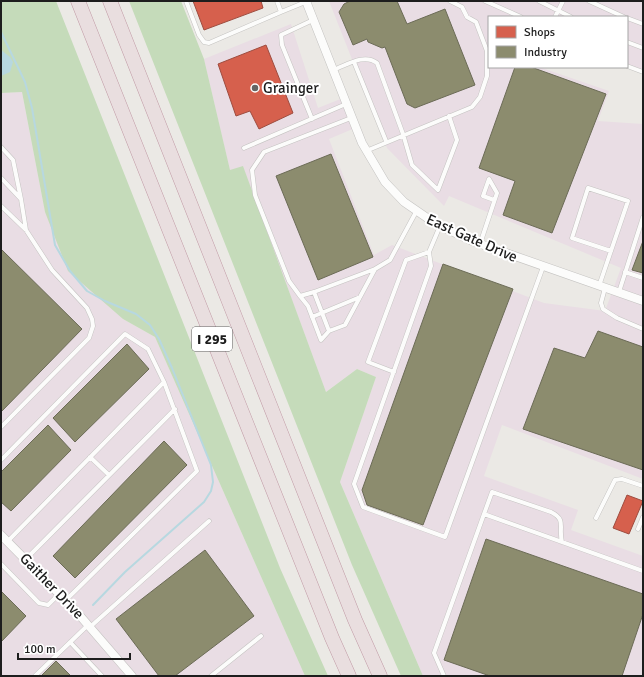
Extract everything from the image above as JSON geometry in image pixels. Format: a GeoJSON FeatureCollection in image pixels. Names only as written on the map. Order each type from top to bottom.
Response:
{"type":"FeatureCollection","features":[{"type":"Feature","properties":{"kind":"highway","name":"I 295"},"geometry":{"type":"LineString","coordinates":[[78,1],[329,631],[349,676]]}},
{"type":"Feature","properties":{"kind":"highway","name":"I 295"},"geometry":{"type":"LineString","coordinates":[[110,1],[352,613],[380,676]]}},
{"type":"Feature","properties":{"kind":"street","name":"East Gate Drive"},"geometry":{"type":"LineString","coordinates":[[307,1],[351,118],[366,151],[385,182],[416,212],[440,226],[480,244],[643,301]]}},
{"type":"Feature","properties":{"kind":"street","name":"Gaither Drive"},"geometry":{"type":"LineString","coordinates":[[1,535],[60,593],[132,676]]}},
{"type":"Feature","properties":{"kind":"lane"},"geometry":{"type":"LineString","coordinates":[[186,1],[199,34],[204,42],[209,43],[307,1]]}},
{"type":"Feature","properties":{"kind":"lane"},"geometry":{"type":"LineString","coordinates":[[277,1],[281,12]]}},
{"type":"Feature","properties":{"kind":"lane"},"geometry":{"type":"LineString","coordinates":[[366,151],[386,141],[472,107],[480,97],[487,76],[487,51],[476,22],[467,16],[462,7],[450,1]]}},
{"type":"Feature","properties":{"kind":"lane"},"geometry":{"type":"LineString","coordinates":[[485,1],[519,16]]}},
{"type":"Feature","properties":{"kind":"lane"},"geometry":{"type":"LineString","coordinates":[[539,1],[569,16]]}},
{"type":"Feature","properties":{"kind":"lane"},"geometry":{"type":"LineString","coordinates":[[555,16],[562,1]]}},
{"type":"Feature","properties":{"kind":"lane"},"geometry":{"type":"LineString","coordinates":[[589,1],[622,16]]}},
{"type":"Feature","properties":{"kind":"lane"},"geometry":{"type":"LineString","coordinates":[[628,19],[643,24]]}},
{"type":"Feature","properties":{"kind":"lane"},"geometry":{"type":"LineString","coordinates":[[312,119],[282,45],[281,35],[313,20]]}},
{"type":"Feature","properties":{"kind":"lane"},"geometry":{"type":"LineString","coordinates":[[628,42],[643,48]]}},
{"type":"Feature","properties":{"kind":"lane"},"geometry":{"type":"LineString","coordinates":[[333,71],[363,59],[371,59],[377,63],[403,134],[412,165],[438,190],[457,140],[449,116]]}},
{"type":"Feature","properties":{"kind":"lane"},"geometry":{"type":"LineString","coordinates":[[354,62],[386,141]]}},
{"type":"Feature","properties":{"kind":"lane"},"geometry":{"type":"LineString","coordinates":[[628,66],[643,72]]}},
{"type":"Feature","properties":{"kind":"lane"},"geometry":{"type":"LineString","coordinates":[[244,148],[346,104]]}},
{"type":"Feature","properties":{"kind":"lane"},"geometry":{"type":"LineString","coordinates":[[351,118],[264,152],[252,170],[255,195],[289,281],[308,306],[321,340],[329,331],[345,326],[375,269]]}},
{"type":"Feature","properties":{"kind":"lane"},"geometry":{"type":"LineString","coordinates":[[1,147],[13,160],[26,230]]}},
{"type":"Feature","properties":{"kind":"lane"},"geometry":{"type":"LineString","coordinates":[[1,178],[21,198]]}},
{"type":"Feature","properties":{"kind":"lane"},"geometry":{"type":"LineString","coordinates":[[480,244],[497,193],[489,179],[483,196],[494,200]]}},
{"type":"Feature","properties":{"kind":"lane"},"geometry":{"type":"LineString","coordinates":[[611,251],[572,238],[588,188],[628,201],[611,251],[602,287],[601,304],[602,309],[617,318],[643,329]]}},
{"type":"Feature","properties":{"kind":"lane"},"geometry":{"type":"LineString","coordinates":[[1,206],[26,230],[52,270],[87,308],[92,318],[92,331],[89,338],[1,427]]}},
{"type":"Feature","properties":{"kind":"lane"},"geometry":{"type":"LineString","coordinates":[[300,296],[375,269],[390,260],[416,212]]}},
{"type":"Feature","properties":{"kind":"lane"},"geometry":{"type":"LineString","coordinates":[[619,293],[643,217]]}},
{"type":"Feature","properties":{"kind":"lane"},"geometry":{"type":"LineString","coordinates":[[440,226],[429,252],[432,266],[354,484],[364,506],[445,537],[543,267]]}},
{"type":"Feature","properties":{"kind":"lane"},"geometry":{"type":"LineString","coordinates":[[394,372],[368,362],[406,260],[429,252]]}},
{"type":"Feature","properties":{"kind":"lane"},"geometry":{"type":"LineString","coordinates":[[625,272],[643,278]]}},
{"type":"Feature","properties":{"kind":"lane"},"geometry":{"type":"LineString","coordinates":[[314,292],[329,331]]}},
{"type":"Feature","properties":{"kind":"lane"},"geometry":{"type":"LineString","coordinates":[[312,317],[360,296]]}},
{"type":"Feature","properties":{"kind":"lane"},"geometry":{"type":"LineString","coordinates":[[1,460],[125,334],[148,349],[164,382],[197,471],[66,600]]}},
{"type":"Feature","properties":{"kind":"lane"},"geometry":{"type":"LineString","coordinates":[[8,541],[164,382]]}},
{"type":"Feature","properties":{"kind":"lane"},"geometry":{"type":"LineString","coordinates":[[26,559],[175,410]]}},
{"type":"Feature","properties":{"kind":"lane"},"geometry":{"type":"LineString","coordinates":[[90,457],[109,475]]}},
{"type":"Feature","properties":{"kind":"lane"},"geometry":{"type":"LineString","coordinates":[[596,518],[615,480],[622,479],[643,486]]}},
{"type":"Feature","properties":{"kind":"lane"},"geometry":{"type":"LineString","coordinates":[[444,676],[434,654],[492,492],[559,516],[562,520],[560,534],[562,542]]}},
{"type":"Feature","properties":{"kind":"lane"},"geometry":{"type":"LineString","coordinates":[[484,514],[643,571]]}},
{"type":"Feature","properties":{"kind":"lane"},"geometry":{"type":"LineString","coordinates":[[638,529],[643,517]]}},
{"type":"Feature","properties":{"kind":"lane"},"geometry":{"type":"LineString","coordinates":[[34,676],[70,642],[209,522]]}},
{"type":"Feature","properties":{"kind":"lane"},"geometry":{"type":"LineString","coordinates":[[1,564],[39,603],[48,605],[60,593]]}},
{"type":"Feature","properties":{"kind":"lane"},"geometry":{"type":"LineString","coordinates":[[211,676],[261,636]]}},
{"type":"Feature","properties":{"kind":"lane"},"geometry":{"type":"LineString","coordinates":[[70,642],[102,676]]}},
{"type":"Feature","properties":{"kind":"shaded area"},"geometry":{"type":"Polygon","coordinates":[[[329,1],[643,1],[643,72],[628,66],[628,16],[488,16],[488,68],[542,68],[609,91],[598,121],[643,124],[643,479],[502,425],[484,476],[578,510],[571,530],[643,556],[643,676],[423,676],[340,482],[376,377],[357,369],[326,392],[243,167],[230,171],[204,59],[291,24],[318,108],[343,98],[355,128],[329,139],[374,255],[392,245],[544,303],[605,311],[621,268],[449,196],[444,206],[387,148],[329,1]]]}},
{"type":"Feature","properties":{"kind":"shaded area"},"geometry":{"type":"Polygon","coordinates":[[[22,92],[45,212],[123,319],[155,337],[305,676],[1,676],[1,93],[22,92]]]}},
{"type":"Feature","properties":{"kind":"green space"},"geometry":{"type":"Polygon","coordinates":[[[1,1],[56,1],[280,568],[328,676],[305,676],[155,337],[123,319],[68,271],[45,212],[22,92],[1,93],[1,1]]]}},
{"type":"Feature","properties":{"kind":"green space"},"geometry":{"type":"Polygon","coordinates":[[[129,1],[181,1],[204,59],[230,170],[243,166],[326,392],[357,369],[376,377],[340,482],[423,676],[401,676],[352,565],[129,1]]]}},
{"type":"Feature","properties":{"kind":"water"},"geometry":{"type":"Polygon","coordinates":[[[1,50],[10,57],[13,62],[10,72],[1,76],[1,50]]]}},
{"type":"Feature","properties":{"kind":"building: Shops"},"geometry":{"type":"Polygon","coordinates":[[[193,1],[261,1],[263,8],[204,30],[193,1]]]}},
{"type":"Feature","properties":{"kind":"building: Shops","name":"Grainger"},"geometry":{"type":"Polygon","coordinates":[[[266,45],[293,113],[259,129],[250,111],[236,116],[218,64],[266,45]]]}},
{"type":"Feature","properties":{"kind":"building: Shops"},"geometry":{"type":"Polygon","coordinates":[[[627,495],[643,501],[629,534],[613,528],[627,495]]]}},
{"type":"Feature","properties":{"kind":"building: Industry"},"geometry":{"type":"Polygon","coordinates":[[[350,1],[397,1],[407,24],[445,9],[475,85],[415,108],[407,104],[385,47],[382,48],[368,42],[367,39],[353,45],[339,12],[344,4],[350,1]]]}},
{"type":"Feature","properties":{"kind":"building: Industry"},"geometry":{"type":"Polygon","coordinates":[[[515,68],[534,68],[606,94],[552,233],[503,215],[515,181],[479,168],[515,68]]]}},
{"type":"Feature","properties":{"kind":"building: Industry"},"geometry":{"type":"Polygon","coordinates":[[[331,154],[373,257],[318,280],[276,176],[331,154]]]}},
{"type":"Feature","properties":{"kind":"building: Industry"},"geometry":{"type":"Polygon","coordinates":[[[643,241],[643,273],[632,270],[643,241]]]}},
{"type":"Feature","properties":{"kind":"building: Industry"},"geometry":{"type":"Polygon","coordinates":[[[1,249],[82,329],[1,412],[1,249]]]}},
{"type":"Feature","properties":{"kind":"building: Industry"},"geometry":{"type":"Polygon","coordinates":[[[443,264],[513,289],[423,525],[367,505],[362,490],[443,264]]]}},
{"type":"Feature","properties":{"kind":"building: Industry"},"geometry":{"type":"Polygon","coordinates":[[[598,331],[643,347],[643,470],[523,429],[554,348],[585,358],[598,331]]]}},
{"type":"Feature","properties":{"kind":"building: Industry"},"geometry":{"type":"Polygon","coordinates":[[[127,344],[149,369],[75,442],[53,418],[127,344]]]}},
{"type":"Feature","properties":{"kind":"building: Industry"},"geometry":{"type":"Polygon","coordinates":[[[48,425],[71,450],[11,511],[1,502],[1,472],[48,425]]]}},
{"type":"Feature","properties":{"kind":"building: Industry"},"geometry":{"type":"Polygon","coordinates":[[[164,441],[187,465],[75,578],[53,556],[164,441]]]}},
{"type":"Feature","properties":{"kind":"building: Industry"},"geometry":{"type":"Polygon","coordinates":[[[486,539],[643,594],[643,614],[622,676],[490,676],[444,660],[486,539]]]}},
{"type":"Feature","properties":{"kind":"building: Industry"},"geometry":{"type":"Polygon","coordinates":[[[205,550],[254,616],[175,676],[159,676],[116,619],[205,550]]]}},
{"type":"Feature","properties":{"kind":"building: Industry"},"geometry":{"type":"Polygon","coordinates":[[[1,591],[26,616],[1,642],[1,591]]]}},
{"type":"Feature","properties":{"kind":"building: Industry"},"geometry":{"type":"Polygon","coordinates":[[[56,661],[71,676],[41,676],[56,661]]]}},
{"type":"Feature","properties":{"kind":"waterway"},"geometry":{"type":"LineString","coordinates":[[1,32],[25,82],[32,108],[55,245],[70,271],[87,291],[105,301],[136,314],[150,325],[159,339],[172,368],[211,465],[213,482],[211,491],[204,502],[125,572],[93,605]]}},
{"type":"Feature","properties":{"kind":"place","name":"Grainger"},"geometry":{"type":"Point","coordinates":[255,88]}}]}
